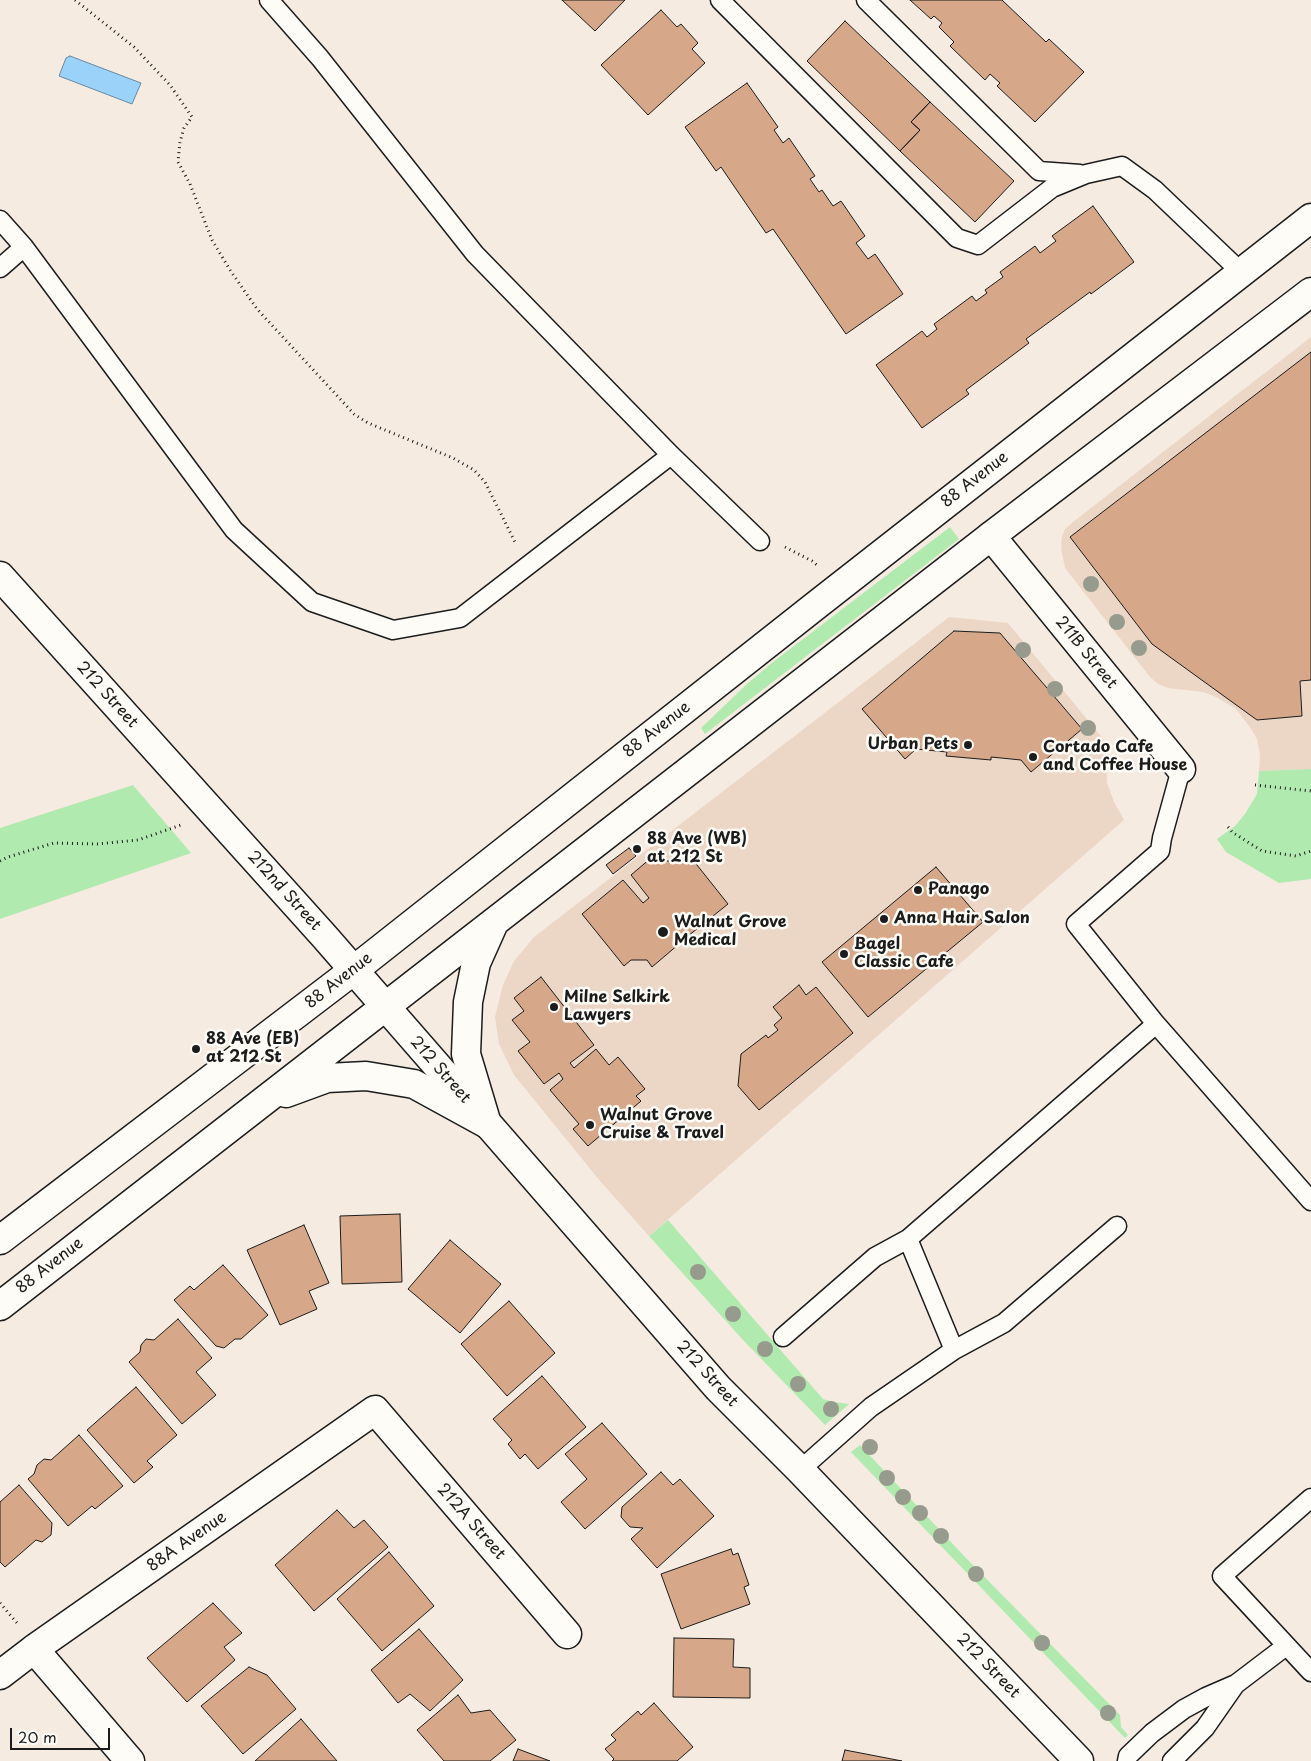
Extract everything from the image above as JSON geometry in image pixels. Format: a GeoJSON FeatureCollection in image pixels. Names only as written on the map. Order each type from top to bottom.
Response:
{"type":"FeatureCollection","features":[{"type":"Feature","properties":{"kind":"main road","name":"88 Avenue"},"geometry":{"type":"LineString","coordinates":[[0,1240],[354,970],[818,603],[1311,218]]}},
{"type":"Feature","properties":{"kind":"main road","name":"88 Avenue"},"geometry":{"type":"LineString","coordinates":[[0,1306],[991,536],[1311,292]]}},
{"type":"Feature","properties":{"kind":"main road","name":"211B Street"},"geometry":{"type":"LineString","coordinates":[[991,536],[1181,769]]}},
{"type":"Feature","properties":{"kind":"main road","name":"212 Street"},"geometry":{"type":"LineString","coordinates":[[0,576],[215,813]]}},
{"type":"Feature","properties":{"kind":"main road","name":"212nd Street"},"geometry":{"type":"LineString","coordinates":[[215,813],[354,970]]}},
{"type":"Feature","properties":{"kind":"main road"},"geometry":{"type":"LineString","coordinates":[[487,1124],[466,1054],[468,1002],[476,963],[495,922]]}},
{"type":"Feature","properties":{"kind":"main road","name":"212 Street"},"geometry":{"type":"LineString","coordinates":[[354,970],[718,1388],[800,1470],[1079,1761]]}},
{"type":"Feature","properties":{"kind":"main road"},"geometry":{"type":"LineString","coordinates":[[261,1102],[326,1078],[366,1076],[414,1084],[487,1124]]}},
{"type":"Feature","properties":{"kind":"main road","name":"212A Street"},"geometry":{"type":"LineString","coordinates":[[375,1410],[567,1634]]}},
{"type":"Feature","properties":{"kind":"main road","name":"88A Avenue"},"geometry":{"type":"LineString","coordinates":[[0,1675],[34,1649],[375,1410]]}},
{"type":"Feature","properties":{"kind":"main road"},"geometry":{"type":"LineString","coordinates":[[34,1649],[130,1761]]}},
{"type":"Feature","properties":{"kind":"lane"},"geometry":{"type":"LineString","coordinates":[[269,0],[320,58],[475,254],[671,455],[760,541]]}},
{"type":"Feature","properties":{"kind":"lane"},"geometry":{"type":"LineString","coordinates":[[720,0],[957,238],[978,244],[1052,188],[1086,174],[1122,166],[1155,190],[1241,272]]}},
{"type":"Feature","properties":{"kind":"lane"},"geometry":{"type":"LineString","coordinates":[[866,0],[1039,171],[1086,174]]}},
{"type":"Feature","properties":{"kind":"lane"},"geometry":{"type":"LineString","coordinates":[[0,220],[24,247],[234,530],[312,602],[393,630],[460,618],[671,455]]}},
{"type":"Feature","properties":{"kind":"lane"},"geometry":{"type":"LineString","coordinates":[[0,268],[24,247]]}},
{"type":"Feature","properties":{"kind":"lane"},"geometry":{"type":"LineString","coordinates":[[1181,769],[1160,851],[1076,924],[1156,1024],[1311,1201]]}},
{"type":"Feature","properties":{"kind":"lane"},"geometry":{"type":"LineString","coordinates":[[783,1337],[875,1257],[908,1239],[1156,1024]]}},
{"type":"Feature","properties":{"kind":"lane"},"geometry":{"type":"LineString","coordinates":[[800,1470],[871,1407],[954,1350],[1004,1323],[1117,1226]]}},
{"type":"Feature","properties":{"kind":"lane"},"geometry":{"type":"LineString","coordinates":[[908,1239],[954,1350]]}},
{"type":"Feature","properties":{"kind":"lane"},"geometry":{"type":"LineString","coordinates":[[1311,1498],[1222,1576],[1311,1672]]}},
{"type":"Feature","properties":{"kind":"lane"},"geometry":{"type":"LineString","coordinates":[[1127,1761],[1128,1756],[1152,1733],[1184,1709],[1236,1684],[1286,1646]]}},
{"type":"Feature","properties":{"kind":"lane"},"geometry":{"type":"LineString","coordinates":[[1172,1761],[1205,1728],[1236,1684]]}},
{"type":"Feature","properties":{"kind":"path"},"geometry":{"type":"LineString","coordinates":[[75,0],[134,46],[170,85],[192,117],[184,128],[180,142],[178,162],[190,184],[212,240],[257,309],[354,414],[368,423],[453,458],[474,470],[485,482],[526,566]]}},
{"type":"Feature","properties":{"kind":"path"},"geometry":{"type":"LineString","coordinates":[[1255,785],[1311,791]]}},
{"type":"Feature","properties":{"kind":"path"},"geometry":{"type":"LineString","coordinates":[[0,861],[8,856],[54,842],[98,844],[138,840],[215,813]]}},
{"type":"Feature","properties":{"kind":"path"},"geometry":{"type":"LineString","coordinates":[[1228,827],[1232,832],[1262,851],[1296,856],[1311,851]]}},
{"type":"Feature","properties":{"kind":"shaded area"},"geometry":{"type":"Polygon","coordinates":[[[1311,337],[1311,769],[1259,771],[1260,754],[1257,739],[1236,709],[1216,697],[1203,692],[1168,688],[1158,684],[1150,677],[1065,568],[1061,548],[1062,536],[1065,529],[1073,522],[1311,337]]]}},
{"type":"Feature","properties":{"kind":"shaded area"},"geometry":{"type":"Polygon","coordinates":[[[949,617],[1008,623],[1105,741],[1107,783],[1114,802],[1124,820],[649,1236],[600,1181],[514,1075],[499,1044],[495,1017],[503,985],[514,961],[534,937],[949,617]]]}},
{"type":"Feature","properties":{"kind":"green space"},"geometry":{"type":"Polygon","coordinates":[[[950,527],[959,539],[705,734],[701,728],[748,683],[950,527]]]}},
{"type":"Feature","properties":{"kind":"green space"},"geometry":{"type":"Polygon","coordinates":[[[1311,769],[1311,879],[1279,883],[1226,852],[1217,839],[1235,826],[1245,814],[1257,794],[1259,771],[1311,769]]]}},
{"type":"Feature","properties":{"kind":"green space"},"geometry":{"type":"Polygon","coordinates":[[[133,785],[191,853],[0,919],[0,828],[133,785]]]}},
{"type":"Feature","properties":{"kind":"green space"},"geometry":{"type":"Polygon","coordinates":[[[668,1220],[823,1399],[849,1404],[825,1425],[744,1341],[649,1236],[668,1220]]]}},
{"type":"Feature","properties":{"kind":"green space"},"geometry":{"type":"Polygon","coordinates":[[[860,1445],[965,1557],[1120,1715],[1121,1727],[1128,1735],[1125,1738],[851,1452],[860,1445]]]}},
{"type":"Feature","properties":{"kind":"water"},"geometry":{"type":"Polygon","coordinates":[[[70,56],[141,83],[132,104],[59,76],[66,58],[70,56]]]}},
{"type":"Feature","properties":{"kind":"building"},"geometry":{"type":"Polygon","coordinates":[[[562,0],[625,0],[595,31],[562,0]]]}},
{"type":"Feature","properties":{"kind":"building"},"geometry":{"type":"Polygon","coordinates":[[[910,0],[1002,0],[1046,42],[1049,39],[1084,72],[1035,122],[997,86],[1000,83],[990,74],[985,80],[950,46],[954,42],[939,27],[942,23],[934,16],[931,19],[910,0]]]}},
{"type":"Feature","properties":{"kind":"building"},"geometry":{"type":"Polygon","coordinates":[[[661,10],[677,27],[681,24],[698,43],[692,49],[705,63],[648,115],[601,65],[661,10]]]}},
{"type":"Feature","properties":{"kind":"building"},"geometry":{"type":"Polygon","coordinates":[[[845,21],[930,102],[911,122],[920,130],[900,151],[807,61],[845,21]]]}},
{"type":"Feature","properties":{"kind":"building"},"geometry":{"type":"Polygon","coordinates":[[[747,83],[778,127],[774,130],[783,143],[789,138],[815,176],[810,179],[819,192],[822,190],[833,206],[841,201],[865,236],[856,243],[868,259],[875,254],[903,294],[846,334],[773,229],[766,233],[721,167],[716,171],[685,127],[747,83]]]}},
{"type":"Feature","properties":{"kind":"building"},"geometry":{"type":"Polygon","coordinates":[[[930,102],[1014,181],[975,222],[900,151],[920,130],[911,122],[930,102]]]}},
{"type":"Feature","properties":{"kind":"building"},"geometry":{"type":"Polygon","coordinates":[[[1093,206],[1134,262],[1026,339],[1029,343],[966,390],[969,394],[922,428],[876,365],[922,331],[927,337],[937,329],[934,324],[972,296],[976,301],[987,293],[985,290],[1003,277],[1000,272],[1035,246],[1040,253],[1056,241],[1052,236],[1093,206]]]}},
{"type":"Feature","properties":{"kind":"building"},"geometry":{"type":"Polygon","coordinates":[[[1311,352],[1311,680],[1300,681],[1302,716],[1257,720],[1152,644],[1070,537],[1311,352]]]}},
{"type":"Feature","properties":{"kind":"building"},"geometry":{"type":"Polygon","coordinates":[[[954,631],[1000,633],[1082,729],[1031,772],[1021,760],[991,757],[991,760],[946,756],[947,752],[916,749],[905,759],[862,709],[954,631]]]}},
{"type":"Feature","properties":{"kind":"building"},"geometry":{"type":"Polygon","coordinates":[[[629,848],[636,856],[613,874],[606,865],[629,848]]]}},
{"type":"Feature","properties":{"kind":"building"},"geometry":{"type":"Polygon","coordinates":[[[689,855],[728,904],[683,940],[678,935],[674,938],[679,944],[652,967],[647,960],[631,960],[624,966],[582,914],[623,880],[643,903],[649,898],[631,875],[651,858],[679,863],[689,855]]]}},
{"type":"Feature","properties":{"kind":"building"},"geometry":{"type":"Polygon","coordinates":[[[936,867],[983,922],[868,1017],[822,962],[936,867]]]}},
{"type":"Feature","properties":{"kind":"building"},"geometry":{"type":"Polygon","coordinates":[[[541,977],[594,1045],[570,1063],[574,1068],[596,1049],[609,1065],[618,1057],[645,1089],[636,1096],[641,1101],[588,1146],[573,1129],[579,1124],[550,1090],[563,1079],[559,1073],[544,1084],[518,1051],[530,1042],[512,1020],[524,1011],[514,998],[541,977]]]}},
{"type":"Feature","properties":{"kind":"building"},"geometry":{"type":"Polygon","coordinates":[[[799,985],[806,995],[816,987],[853,1033],[759,1110],[738,1086],[741,1054],[766,1035],[768,1038],[778,1030],[774,1025],[782,1018],[773,1007],[799,985]]]}},
{"type":"Feature","properties":{"kind":"building"},"geometry":{"type":"Polygon","coordinates":[[[400,1214],[402,1282],[342,1284],[340,1216],[400,1214]]]}},
{"type":"Feature","properties":{"kind":"building"},"geometry":{"type":"Polygon","coordinates":[[[304,1225],[329,1283],[309,1291],[317,1309],[280,1325],[247,1250],[304,1225]]]}},
{"type":"Feature","properties":{"kind":"building"},"geometry":{"type":"Polygon","coordinates":[[[450,1240],[501,1284],[460,1333],[408,1289],[450,1240]]]}},
{"type":"Feature","properties":{"kind":"building"},"geometry":{"type":"Polygon","coordinates":[[[223,1265],[268,1315],[241,1339],[235,1339],[224,1348],[216,1346],[174,1300],[190,1286],[194,1290],[223,1265]]]}},
{"type":"Feature","properties":{"kind":"building"},"geometry":{"type":"Polygon","coordinates":[[[509,1301],[555,1353],[507,1396],[461,1344],[509,1301]]]}},
{"type":"Feature","properties":{"kind":"building"},"geometry":{"type":"Polygon","coordinates":[[[178,1319],[212,1358],[196,1372],[216,1395],[182,1424],[129,1362],[140,1352],[141,1345],[146,1339],[154,1340],[178,1319]]]}},
{"type":"Feature","properties":{"kind":"building"},"geometry":{"type":"Polygon","coordinates":[[[542,1376],[586,1427],[538,1469],[525,1454],[520,1459],[508,1444],[512,1440],[493,1419],[542,1376]]]}},
{"type":"Feature","properties":{"kind":"building"},"geometry":{"type":"Polygon","coordinates":[[[136,1387],[177,1435],[147,1461],[153,1467],[134,1483],[87,1430],[136,1387]]]}},
{"type":"Feature","properties":{"kind":"building"},"geometry":{"type":"Polygon","coordinates":[[[602,1423],[647,1474],[585,1529],[561,1502],[587,1479],[565,1454],[602,1423]]]}},
{"type":"Feature","properties":{"kind":"building"},"geometry":{"type":"Polygon","coordinates":[[[79,1435],[123,1486],[95,1509],[92,1506],[68,1526],[28,1479],[34,1474],[37,1465],[44,1459],[51,1460],[79,1435]]]}},
{"type":"Feature","properties":{"kind":"building"},"geometry":{"type":"Polygon","coordinates":[[[661,1472],[673,1485],[680,1479],[714,1516],[657,1568],[631,1539],[643,1528],[630,1527],[621,1517],[622,1507],[661,1472]]]}},
{"type":"Feature","properties":{"kind":"building"},"geometry":{"type":"Polygon","coordinates":[[[19,1485],[52,1523],[51,1535],[42,1542],[36,1540],[5,1567],[0,1562],[0,1502],[19,1485]]]}},
{"type":"Feature","properties":{"kind":"building"},"geometry":{"type":"Polygon","coordinates":[[[337,1510],[354,1528],[364,1520],[388,1547],[314,1611],[275,1565],[337,1510]]]}},
{"type":"Feature","properties":{"kind":"building"},"geometry":{"type":"Polygon","coordinates":[[[731,1549],[733,1555],[738,1553],[749,1585],[744,1587],[750,1604],[681,1629],[661,1574],[731,1549]]]}},
{"type":"Feature","properties":{"kind":"building"},"geometry":{"type":"Polygon","coordinates":[[[389,1552],[434,1606],[382,1651],[337,1599],[389,1552]]]}},
{"type":"Feature","properties":{"kind":"building"},"geometry":{"type":"Polygon","coordinates":[[[213,1603],[242,1633],[224,1647],[235,1660],[187,1702],[147,1658],[213,1603]]]}},
{"type":"Feature","properties":{"kind":"building"},"geometry":{"type":"Polygon","coordinates":[[[419,1629],[463,1680],[430,1711],[410,1694],[398,1703],[371,1670],[419,1629]]]}},
{"type":"Feature","properties":{"kind":"building"},"geometry":{"type":"Polygon","coordinates":[[[674,1638],[734,1639],[733,1667],[750,1668],[750,1698],[673,1697],[674,1638]]]}},
{"type":"Feature","properties":{"kind":"building"},"geometry":{"type":"Polygon","coordinates":[[[249,1667],[267,1675],[296,1709],[243,1754],[201,1706],[249,1667]]]}},
{"type":"Feature","properties":{"kind":"building"},"geometry":{"type":"Polygon","coordinates":[[[458,1695],[471,1713],[490,1710],[516,1740],[490,1761],[444,1761],[417,1730],[458,1695]]]}},
{"type":"Feature","properties":{"kind":"building"},"geometry":{"type":"Polygon","coordinates":[[[654,1703],[693,1747],[677,1761],[612,1761],[614,1759],[605,1749],[616,1740],[611,1735],[638,1711],[641,1715],[654,1703]]]}},
{"type":"Feature","properties":{"kind":"building"},"geometry":{"type":"Polygon","coordinates":[[[301,1719],[337,1761],[255,1761],[301,1719]]]}},
{"type":"Feature","properties":{"kind":"building"},"geometry":{"type":"Polygon","coordinates":[[[518,1749],[550,1761],[513,1761],[518,1749]]]}},
{"type":"Feature","properties":{"kind":"building"},"geometry":{"type":"Polygon","coordinates":[[[845,1750],[902,1761],[842,1761],[845,1750]]]}},
{"type":"Feature","properties":{"kind":"place","name":"Urban Pets"},"geometry":{"type":"Point","coordinates":[968,745]}},
{"type":"Feature","properties":{"kind":"place","name":"Cortado Cafe and Coffee House"},"geometry":{"type":"Point","coordinates":[1033,757]}},
{"type":"Feature","properties":{"kind":"place","name":"88 Ave (WB) at 212 St"},"geometry":{"type":"Point","coordinates":[637,849]}},
{"type":"Feature","properties":{"kind":"place","name":"Panago"},"geometry":{"type":"Point","coordinates":[918,890]}},
{"type":"Feature","properties":{"kind":"place","name":"Anna Hair Salon"},"geometry":{"type":"Point","coordinates":[884,919]}},
{"type":"Feature","properties":{"kind":"place","name":"Walnut Grove Medical"},"geometry":{"type":"Point","coordinates":[663,932]}},
{"type":"Feature","properties":{"kind":"place","name":"Bagel Classic Cafe"},"geometry":{"type":"Point","coordinates":[844,954]}},
{"type":"Feature","properties":{"kind":"place","name":"Milne Selkirk Lawyers"},"geometry":{"type":"Point","coordinates":[554,1007]}},
{"type":"Feature","properties":{"kind":"place","name":"88 Ave (EB) at 212 St"},"geometry":{"type":"Point","coordinates":[196,1049]}},
{"type":"Feature","properties":{"kind":"place","name":"Walnut Grove Cruise & Travel"},"geometry":{"type":"Point","coordinates":[590,1125]}}]}
